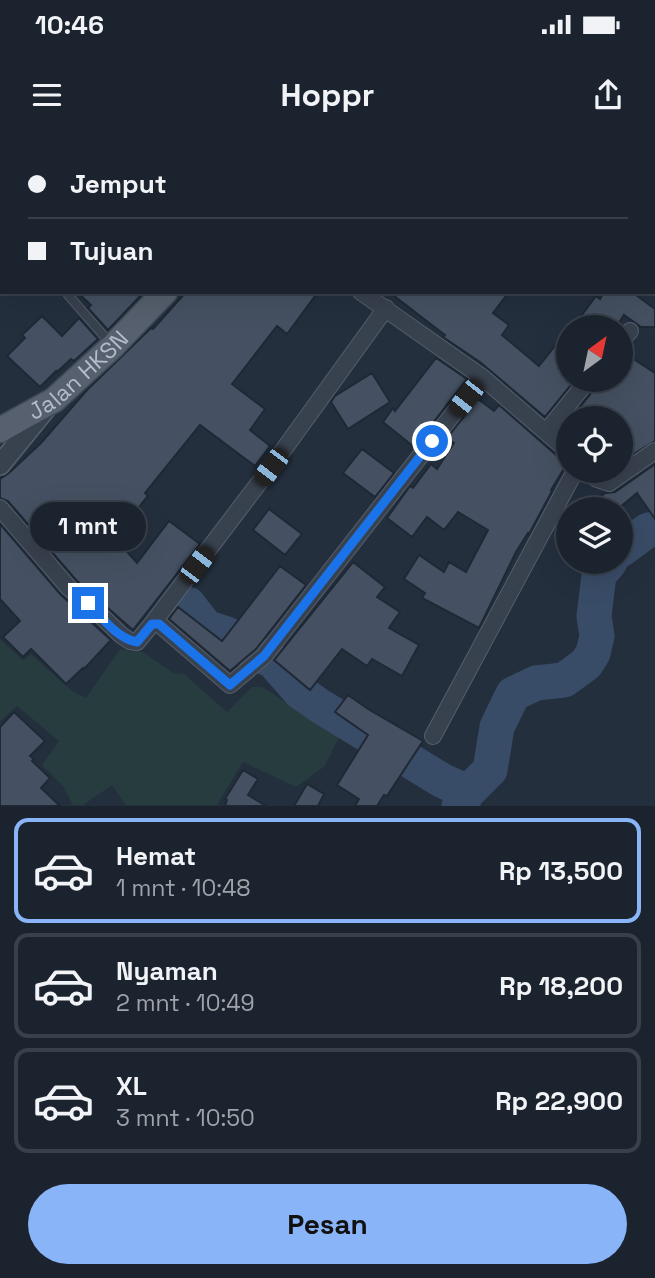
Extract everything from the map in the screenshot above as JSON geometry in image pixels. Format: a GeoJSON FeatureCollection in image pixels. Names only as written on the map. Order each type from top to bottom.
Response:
{"type":"FeatureCollection","features":[{"type":"Feature","properties":{"kind":"main road","name":"Jalan HKSN"},"geometry":{"type":"LineString","coordinates":[[54,400],[113,346],[163,294]]}},
{"type":"Feature","properties":{"kind":"main road"},"geometry":{"type":"LineString","coordinates":[[3,426],[54,400]]}},
{"type":"Feature","properties":{"kind":"street"},"geometry":{"type":"LineString","coordinates":[[369,294],[482,377],[556,441]]}},
{"type":"Feature","properties":{"kind":"street"},"geometry":{"type":"LineString","coordinates":[[0,508],[69,588],[121,635],[137,642],[271,467],[386,308]]}},
{"type":"Feature","properties":{"kind":"street"},"geometry":{"type":"LineString","coordinates":[[152,624],[159,624],[228,684],[233,683],[264,656],[482,377]]}},
{"type":"Feature","properties":{"kind":"street"},"geometry":{"type":"LineString","coordinates":[[546,432],[579,392]]}},
{"type":"Feature","properties":{"kind":"street","name":"Jalan HKSN"},"geometry":{"type":"LineString","coordinates":[[0,465],[54,400]]}},
{"type":"Feature","properties":{"kind":"street"},"geometry":{"type":"LineString","coordinates":[[633,466],[655,450]]}},
{"type":"Feature","properties":{"kind":"street"},"geometry":{"type":"LineString","coordinates":[[433,736],[569,483]]}},
{"type":"Feature","properties":{"kind":"lane"},"geometry":{"type":"LineString","coordinates":[[68,295],[113,346]]}},
{"type":"Feature","properties":{"kind":"green space"},"geometry":{"type":"Polygon","coordinates":[[[0,639],[23,660],[31,654],[72,691],[86,698],[120,649],[143,652],[173,673],[184,674],[227,712],[252,687],[262,687],[339,737],[325,766],[296,787],[243,762],[217,805],[126,805],[112,785],[83,805],[73,805],[63,786],[42,765],[59,741],[17,706],[0,721],[0,639]]]}},
{"type":"Feature","properties":{"kind":"building"},"geometry":{"type":"Polygon","coordinates":[[[79,294],[142,294],[108,330],[88,308],[91,305],[79,294]]]}},
{"type":"Feature","properties":{"kind":"building"},"geometry":{"type":"Polygon","coordinates":[[[184,294],[317,294],[287,334],[277,326],[232,384],[265,409],[250,430],[270,446],[255,466],[200,425],[145,493],[148,496],[114,537],[137,563],[169,521],[200,544],[133,630],[76,580],[8,501],[0,498],[0,479],[41,443],[87,390],[153,329],[184,294]]]}},
{"type":"Feature","properties":{"kind":"building"},"geometry":{"type":"Polygon","coordinates":[[[392,294],[507,294],[493,313],[509,325],[502,335],[539,366],[556,344],[556,392],[565,392],[545,417],[480,362],[443,337],[445,335],[392,294]]]}},
{"type":"Feature","properties":{"kind":"building"},"geometry":{"type":"Polygon","coordinates":[[[603,294],[635,294],[655,309],[655,327],[641,327],[634,322],[634,315],[582,315],[596,296],[600,299],[603,294]]]}},
{"type":"Feature","properties":{"kind":"building"},"geometry":{"type":"Polygon","coordinates":[[[42,316],[62,336],[79,318],[98,339],[74,361],[71,359],[56,371],[40,387],[7,356],[25,338],[22,335],[42,316]]]}},
{"type":"Feature","properties":{"kind":"building"},"geometry":{"type":"Polygon","coordinates":[[[436,358],[467,379],[414,447],[383,422],[393,408],[395,411],[436,358]]]}},
{"type":"Feature","properties":{"kind":"building"},"geometry":{"type":"Polygon","coordinates":[[[634,359],[655,373],[655,441],[633,454],[633,406],[581,406],[592,392],[634,392],[634,359]]]}},
{"type":"Feature","properties":{"kind":"building"},"geometry":{"type":"Polygon","coordinates":[[[372,373],[390,402],[348,429],[331,402],[335,396],[372,373]]]}},
{"type":"Feature","properties":{"kind":"building"},"geometry":{"type":"Polygon","coordinates":[[[478,399],[494,411],[499,405],[556,455],[556,482],[552,491],[516,552],[479,628],[422,598],[425,593],[404,579],[419,555],[444,572],[449,562],[466,572],[488,530],[458,512],[444,530],[427,517],[412,537],[387,518],[410,486],[413,488],[431,464],[437,469],[454,443],[447,438],[478,399]]]}},
{"type":"Feature","properties":{"kind":"building"},"geometry":{"type":"Polygon","coordinates":[[[362,449],[394,473],[375,497],[343,473],[362,449]]]}},
{"type":"Feature","properties":{"kind":"building"},"geometry":{"type":"Polygon","coordinates":[[[655,464],[655,519],[637,493],[632,497],[600,497],[633,483],[633,479],[655,464]]]}},
{"type":"Feature","properties":{"kind":"building"},"geometry":{"type":"Polygon","coordinates":[[[269,509],[302,534],[285,555],[253,530],[269,509]]]}},
{"type":"Feature","properties":{"kind":"building"},"geometry":{"type":"Polygon","coordinates":[[[0,524],[61,595],[111,640],[66,684],[31,649],[23,657],[3,637],[20,621],[0,599],[0,524]]]}},
{"type":"Feature","properties":{"kind":"building"},"geometry":{"type":"Polygon","coordinates":[[[353,562],[385,587],[377,597],[400,612],[389,628],[419,645],[402,676],[372,659],[367,666],[342,649],[310,690],[274,660],[353,562]]]}},
{"type":"Feature","properties":{"kind":"building"},"geometry":{"type":"Polygon","coordinates":[[[280,566],[306,585],[256,649],[230,671],[169,619],[178,607],[222,641],[280,566]]]}},
{"type":"Feature","properties":{"kind":"building"},"geometry":{"type":"Polygon","coordinates":[[[348,695],[423,741],[387,796],[384,795],[377,806],[355,806],[359,799],[337,785],[368,735],[335,712],[348,695]]]}},
{"type":"Feature","properties":{"kind":"building"},"geometry":{"type":"Polygon","coordinates":[[[14,712],[45,741],[30,756],[50,778],[41,788],[60,806],[0,806],[0,727],[14,712]]]}},
{"type":"Feature","properties":{"kind":"building"},"geometry":{"type":"Polygon","coordinates":[[[243,770],[258,779],[248,795],[266,806],[225,806],[225,799],[243,770]]]}},
{"type":"Feature","properties":{"kind":"building"},"geometry":{"type":"Polygon","coordinates":[[[307,784],[324,794],[318,806],[294,806],[307,784]]]}},
{"type":"Feature","properties":{"kind":"waterway"},"geometry":{"type":"LineString","coordinates":[[633,541],[648,530],[655,529]]}},
{"type":"Feature","properties":{"kind":"waterway"},"geometry":{"type":"LineString","coordinates":[[459,806],[468,792],[490,770],[497,727],[513,694],[536,683],[564,680],[586,664],[593,653],[597,636],[594,616],[600,574]]}},
{"type":"Feature","properties":{"kind":"waterway"},"geometry":{"type":"LineString","coordinates":[[188,604],[206,627],[227,634],[252,652],[273,661],[300,692],[320,706],[443,781],[468,792]]}},
{"type":"Feature","properties":{"kind":"route"},"geometry":{"type":"LineString","coordinates":[[88,603],[130,641],[137,642],[152,624],[159,624],[230,685],[264,656],[432,441]]}}]}
